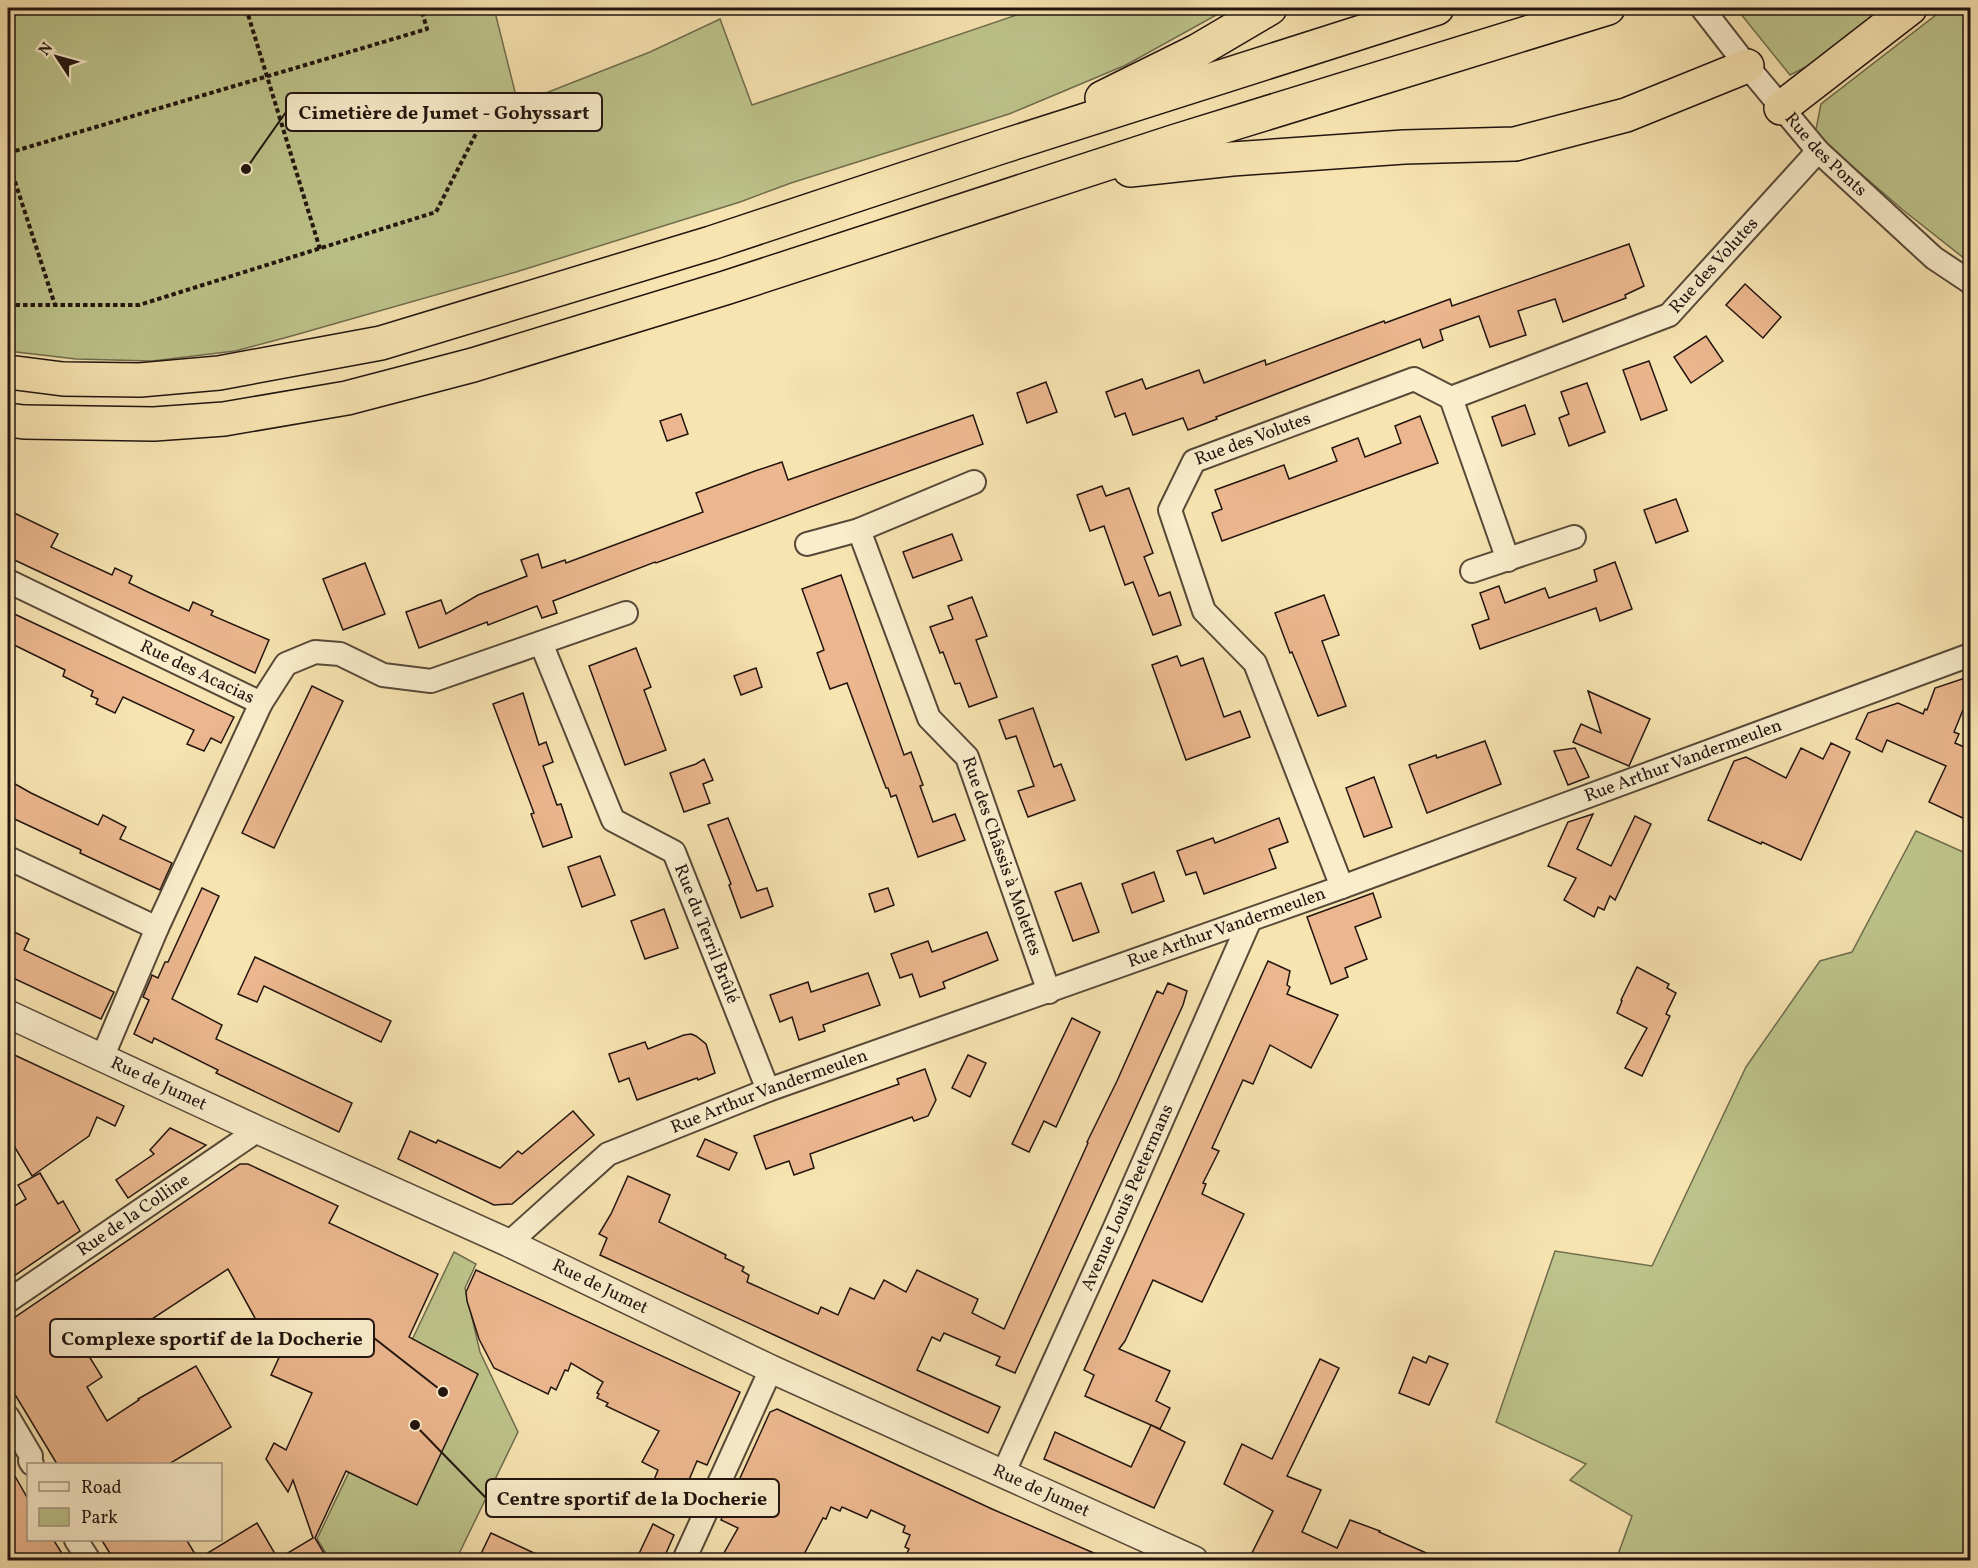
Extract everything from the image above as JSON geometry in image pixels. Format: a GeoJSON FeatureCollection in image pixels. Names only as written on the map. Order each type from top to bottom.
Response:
{"type":"FeatureCollection","features":[{"type":"Feature","properties":{"kind":"highway"},"geometry":{"type":"LineString","coordinates":[[1001,147],[1197,51],[1270,8]]}},
{"type":"Feature","properties":{"kind":"highway"},"geometry":{"type":"LineString","coordinates":[[8,372],[63,379],[140,380],[219,374],[381,343],[711,243],[1001,147],[1437,8]]}},
{"type":"Feature","properties":{"kind":"highway"},"geometry":{"type":"LineString","coordinates":[[8,420],[154,424],[224,419],[347,398],[473,365],[725,288],[1176,141],[1608,8]]}},
{"type":"Feature","properties":{"kind":"highway"},"geometry":{"type":"LineString","coordinates":[[1781,108],[1910,8]]}},
{"type":"Feature","properties":{"kind":"highway"},"geometry":{"type":"LineString","coordinates":[[1065,177],[1232,159],[1404,147],[1515,144],[1626,116],[1747,66]]}},
{"type":"Feature","properties":{"kind":"street","name":"Rue des Ponts"},"geometry":{"type":"LineString","coordinates":[[1702,8],[1818,151],[1934,258],[1971,282]]}},
{"type":"Feature","properties":{"kind":"street","name":"Rue des Volutes"},"geometry":{"type":"LineString","coordinates":[[1342,887],[1256,663],[1204,611],[1170,510],[1194,461],[1414,379],[1450,398],[1669,315],[1818,151]]}},
{"type":"Feature","properties":{"kind":"street"},"geometry":{"type":"LineString","coordinates":[[1450,398],[1508,560]]}},
{"type":"Feature","properties":{"kind":"street"},"geometry":{"type":"LineString","coordinates":[[807,544],[859,530],[974,483]]}},
{"type":"Feature","properties":{"kind":"street","name":"Rue des Châssis à Molettes"},"geometry":{"type":"LineString","coordinates":[[859,530],[929,718],[967,757],[1049,992]]}},
{"type":"Feature","properties":{"kind":"street"},"geometry":{"type":"LineString","coordinates":[[1472,571],[1574,537]]}},
{"type":"Feature","properties":{"kind":"street","name":"Rue des Acacias"},"geometry":{"type":"LineString","coordinates":[[8,581],[261,703],[157,928],[102,1058]]}},
{"type":"Feature","properties":{"kind":"street"},"geometry":{"type":"LineString","coordinates":[[261,703],[286,664],[315,652],[340,654],[382,675],[431,681],[626,612]]}},
{"type":"Feature","properties":{"kind":"street","name":"Rue du Terril Brûlé"},"geometry":{"type":"LineString","coordinates":[[541,643],[613,820],[674,852],[768,1090]]}},
{"type":"Feature","properties":{"kind":"street","name":"Rue Arthur Vandermeulen"},"geometry":{"type":"LineString","coordinates":[[509,1243],[608,1154],[768,1090],[1342,887],[1971,655]]}},
{"type":"Feature","properties":{"kind":"street"},"geometry":{"type":"LineString","coordinates":[[8,858],[157,928]]}},
{"type":"Feature","properties":{"kind":"street","name":"Avenue Louis Peetermans"},"geometry":{"type":"LineString","coordinates":[[1003,1474],[1250,920]]}},
{"type":"Feature","properties":{"kind":"street","name":"Rue de Jumet"},"geometry":{"type":"LineString","coordinates":[[8,1014],[509,1243],[771,1369],[1194,1560]]}},
{"type":"Feature","properties":{"kind":"street","name":"Rue de la Colline"},"geometry":{"type":"LineString","coordinates":[[8,1301],[258,1130]]}},
{"type":"Feature","properties":{"kind":"street"},"geometry":{"type":"LineString","coordinates":[[684,1560],[771,1369]]}},
{"type":"Feature","properties":{"kind":"street"},"geometry":{"type":"LineString","coordinates":[[8,1417],[31,1456],[31,1463]]}},
{"type":"Feature","properties":{"kind":"street"},"geometry":{"type":"LineString","coordinates":[[77,1541],[89,1560]]}},
{"type":"Feature","properties":{"kind":"path"},"geometry":{"type":"LineString","coordinates":[[246,8],[320,249]]}},
{"type":"Feature","properties":{"kind":"path"},"geometry":{"type":"LineString","coordinates":[[8,153],[427,29],[421,8]]}},
{"type":"Feature","properties":{"kind":"path"},"geometry":{"type":"LineString","coordinates":[[8,305],[139,305],[436,212],[486,114]]}},
{"type":"Feature","properties":{"kind":"path"},"geometry":{"type":"LineString","coordinates":[[8,160],[55,305]]}},
{"type":"Feature","properties":{"kind":"green space"},"geometry":{"type":"Polygon","coordinates":[[[8,8],[494,8],[518,104],[650,52],[720,19],[752,105],[1037,8],[1229,8],[1126,65],[1009,114],[516,272],[235,351],[152,361],[76,359],[8,351],[8,8]]]}},
{"type":"Feature","properties":{"kind":"green space"},"geometry":{"type":"Polygon","coordinates":[[[1736,8],[1890,8],[1826,57],[1790,75],[1736,8]]]}},
{"type":"Feature","properties":{"kind":"green space"},"geometry":{"type":"Polygon","coordinates":[[[1945,8],[1970,8],[1970,263],[1903,210],[1815,134],[1821,104],[1945,8]]]}},
{"type":"Feature","properties":{"kind":"green space"},"geometry":{"type":"Polygon","coordinates":[[[1916,831],[1970,855],[1970,1560],[1616,1560],[1632,1516],[1570,1480],[1586,1464],[1496,1422],[1555,1251],[1652,1266],[1746,1067],[1820,961],[1852,952],[1916,831]]]}},
{"type":"Feature","properties":{"kind":"green space"},"geometry":{"type":"Polygon","coordinates":[[[454,1252],[476,1264],[465,1288],[480,1352],[518,1432],[456,1560],[330,1560],[317,1539],[454,1252]]]}},
{"type":"Feature","properties":{"kind":"building"},"geometry":{"type":"Polygon","coordinates":[[[1629,244],[1644,286],[1625,295],[1626,298],[1563,322],[1555,299],[1518,311],[1526,335],[1490,347],[1479,316],[1440,330],[1443,340],[1423,348],[1420,339],[1216,417],[1217,419],[1188,430],[1183,418],[1133,435],[1125,413],[1115,417],[1106,392],[1142,379],[1146,389],[1199,370],[1204,383],[1265,360],[1266,365],[1450,299],[1452,306],[1629,244]]]}},
{"type":"Feature","properties":{"kind":"building"},"geometry":{"type":"Polygon","coordinates":[[[1745,284],[1781,317],[1763,338],[1726,305],[1745,284]]]}},
{"type":"Feature","properties":{"kind":"building"},"geometry":{"type":"Polygon","coordinates":[[[1706,336],[1723,361],[1691,383],[1674,357],[1706,336]]]}},
{"type":"Feature","properties":{"kind":"building"},"geometry":{"type":"Polygon","coordinates":[[[1649,361],[1667,410],[1641,420],[1623,370],[1649,361]]]}},
{"type":"Feature","properties":{"kind":"building"},"geometry":{"type":"Polygon","coordinates":[[[1046,382],[1057,412],[1027,423],[1017,393],[1046,382]]]}},
{"type":"Feature","properties":{"kind":"building"},"geometry":{"type":"Polygon","coordinates":[[[1587,383],[1605,432],[1569,446],[1559,418],[1569,414],[1561,392],[1587,383]]]}},
{"type":"Feature","properties":{"kind":"building"},"geometry":{"type":"Polygon","coordinates":[[[1525,405],[1535,434],[1502,446],[1492,417],[1525,405]]]}},
{"type":"Feature","properties":{"kind":"building"},"geometry":{"type":"Polygon","coordinates":[[[681,414],[688,434],[667,441],[660,421],[681,414]]]}},
{"type":"Feature","properties":{"kind":"building"},"geometry":{"type":"Polygon","coordinates":[[[973,415],[983,444],[553,601],[557,613],[542,618],[537,606],[419,648],[406,612],[441,600],[446,614],[478,595],[527,576],[521,560],[538,554],[542,568],[565,560],[566,563],[703,512],[696,493],[755,471],[782,462],[788,480],[973,415]]]}},
{"type":"Feature","properties":{"kind":"building"},"geometry":{"type":"Polygon","coordinates":[[[1420,416],[1438,463],[1222,541],[1212,513],[1222,509],[1215,490],[1284,465],[1289,479],[1337,461],[1332,448],[1358,438],[1365,457],[1401,443],[1395,426],[1420,416]]]}},
{"type":"Feature","properties":{"kind":"building"},"geometry":{"type":"Polygon","coordinates":[[[1102,486],[1106,496],[1129,488],[1153,553],[1144,557],[1159,596],[1170,592],[1181,625],[1153,635],[1133,582],[1125,585],[1104,526],[1090,531],[1077,495],[1102,486]]]}},
{"type":"Feature","properties":{"kind":"building"},"geometry":{"type":"Polygon","coordinates":[[[1676,499],[1688,531],[1656,543],[1644,510],[1676,499]]]}},
{"type":"Feature","properties":{"kind":"building"},"geometry":{"type":"Polygon","coordinates":[[[8,510],[58,534],[51,547],[112,575],[115,568],[132,576],[129,583],[150,593],[189,611],[193,602],[213,611],[211,615],[269,640],[255,673],[8,557],[8,510]]]}},
{"type":"Feature","properties":{"kind":"building"},"geometry":{"type":"Polygon","coordinates":[[[952,534],[962,560],[913,578],[903,552],[952,534]]]}},
{"type":"Feature","properties":{"kind":"building"},"geometry":{"type":"Polygon","coordinates":[[[1615,562],[1632,609],[1600,621],[1596,608],[1480,649],[1472,625],[1489,619],[1480,593],[1499,586],[1505,603],[1545,588],[1549,598],[1597,581],[1594,570],[1615,562]]]}},
{"type":"Feature","properties":{"kind":"building"},"geometry":{"type":"Polygon","coordinates":[[[365,563],[385,614],[343,630],[323,579],[365,563]]]}},
{"type":"Feature","properties":{"kind":"building"},"geometry":{"type":"Polygon","coordinates":[[[841,575],[904,755],[911,752],[933,822],[955,814],[965,840],[918,857],[896,795],[891,797],[886,788],[847,683],[830,689],[817,653],[824,650],[802,589],[841,575]]]}},
{"type":"Feature","properties":{"kind":"building"},"geometry":{"type":"Polygon","coordinates":[[[1324,595],[1339,635],[1322,641],[1346,706],[1318,716],[1275,613],[1324,595]]]}},
{"type":"Feature","properties":{"kind":"building"},"geometry":{"type":"Polygon","coordinates":[[[972,597],[987,636],[976,640],[997,697],[969,707],[960,683],[955,684],[943,652],[940,653],[930,627],[953,619],[948,606],[972,597]]]}},
{"type":"Feature","properties":{"kind":"building"},"geometry":{"type":"Polygon","coordinates":[[[8,611],[234,717],[221,743],[211,738],[204,751],[187,744],[194,730],[123,697],[115,713],[96,704],[98,699],[91,696],[93,691],[63,676],[65,670],[8,642],[8,611]]]}},
{"type":"Feature","properties":{"kind":"building"},"geometry":{"type":"Polygon","coordinates":[[[636,648],[651,687],[644,690],[666,750],[625,765],[589,666],[636,648]]]}},
{"type":"Feature","properties":{"kind":"building"},"geometry":{"type":"Polygon","coordinates":[[[1177,656],[1181,666],[1203,658],[1224,717],[1240,711],[1250,737],[1186,760],[1152,665],[1177,656]]]}},
{"type":"Feature","properties":{"kind":"building"},"geometry":{"type":"Polygon","coordinates":[[[756,668],[762,687],[741,695],[734,676],[756,668]]]}},
{"type":"Feature","properties":{"kind":"building"},"geometry":{"type":"Polygon","coordinates":[[[1971,676],[1971,690],[1954,732],[1959,734],[1955,743],[1971,750],[1971,769],[1964,783],[1971,786],[1971,822],[1929,802],[1946,766],[1887,740],[1882,752],[1856,739],[1868,713],[1898,703],[1923,714],[1925,709],[1927,710],[1935,688],[1971,676]]]}},
{"type":"Feature","properties":{"kind":"building"},"geometry":{"type":"Polygon","coordinates":[[[312,686],[343,701],[274,848],[242,833],[312,686]]]}},
{"type":"Feature","properties":{"kind":"building"},"geometry":{"type":"Polygon","coordinates":[[[1588,691],[1650,719],[1629,766],[1573,742],[1581,724],[1601,733],[1588,691]]]}},
{"type":"Feature","properties":{"kind":"building"},"geometry":{"type":"Polygon","coordinates":[[[523,693],[539,745],[546,742],[553,762],[543,766],[557,805],[561,804],[572,837],[543,847],[531,814],[534,813],[493,704],[523,693]]]}},
{"type":"Feature","properties":{"kind":"building"},"geometry":{"type":"Polygon","coordinates":[[[1033,708],[1054,767],[1061,764],[1075,800],[1028,817],[1018,791],[1034,786],[1016,736],[1006,739],[999,720],[1033,708]]]}},
{"type":"Feature","properties":{"kind":"building"},"geometry":{"type":"Polygon","coordinates":[[[1485,741],[1501,784],[1427,813],[1409,765],[1485,741]]]}},
{"type":"Feature","properties":{"kind":"building"},"geometry":{"type":"Polygon","coordinates":[[[1831,743],[1850,752],[1801,860],[1708,820],[1734,761],[1746,757],[1786,778],[1801,748],[1823,759],[1831,743]]]}},
{"type":"Feature","properties":{"kind":"building"},"geometry":{"type":"Polygon","coordinates":[[[1575,748],[1589,777],[1568,785],[1554,751],[1575,748]]]}},
{"type":"Feature","properties":{"kind":"building"},"geometry":{"type":"Polygon","coordinates":[[[704,759],[713,780],[703,784],[710,803],[684,812],[670,773],[704,759]]]}},
{"type":"Feature","properties":{"kind":"building"},"geometry":{"type":"Polygon","coordinates":[[[1374,777],[1392,827],[1364,837],[1346,788],[1374,777]]]}},
{"type":"Feature","properties":{"kind":"building"},"geometry":{"type":"Polygon","coordinates":[[[8,780],[98,825],[103,815],[126,827],[120,839],[172,863],[160,890],[8,816],[8,780]]]}},
{"type":"Feature","properties":{"kind":"building"},"geometry":{"type":"Polygon","coordinates":[[[1593,814],[1577,849],[1611,866],[1635,816],[1651,824],[1615,900],[1610,896],[1604,910],[1598,907],[1594,917],[1564,900],[1576,878],[1548,866],[1568,822],[1593,814]]]}},
{"type":"Feature","properties":{"kind":"building"},"geometry":{"type":"Polygon","coordinates":[[[728,818],[757,891],[767,888],[773,906],[741,918],[729,885],[731,884],[708,825],[728,818]]]}},
{"type":"Feature","properties":{"kind":"building"},"geometry":{"type":"Polygon","coordinates":[[[1279,818],[1288,842],[1269,849],[1276,868],[1204,894],[1196,872],[1186,875],[1177,851],[1213,838],[1215,843],[1279,818]]]}},
{"type":"Feature","properties":{"kind":"building"},"geometry":{"type":"Polygon","coordinates":[[[600,856],[615,895],[582,907],[568,867],[600,856]]]}},
{"type":"Feature","properties":{"kind":"building"},"geometry":{"type":"Polygon","coordinates":[[[1154,872],[1164,901],[1132,913],[1122,884],[1154,872]]]}},
{"type":"Feature","properties":{"kind":"building"},"geometry":{"type":"Polygon","coordinates":[[[1081,883],[1099,932],[1073,941],[1055,892],[1081,883]]]}},
{"type":"Feature","properties":{"kind":"building"},"geometry":{"type":"Polygon","coordinates":[[[202,888],[219,896],[172,999],[222,1025],[216,1039],[352,1103],[339,1132],[216,1073],[218,1070],[154,1038],[152,1043],[134,1034],[149,1000],[143,997],[152,975],[158,978],[165,962],[168,962],[202,888]]]}},
{"type":"Feature","properties":{"kind":"building"},"geometry":{"type":"Polygon","coordinates":[[[888,888],[894,905],[875,912],[869,894],[888,888]]]}},
{"type":"Feature","properties":{"kind":"building"},"geometry":{"type":"Polygon","coordinates":[[[1373,893],[1381,917],[1355,927],[1367,959],[1345,968],[1348,977],[1331,984],[1307,917],[1373,893]]]}},
{"type":"Feature","properties":{"kind":"building"},"geometry":{"type":"Polygon","coordinates":[[[664,909],[678,948],[645,959],[631,921],[664,909]]]}},
{"type":"Feature","properties":{"kind":"building"},"geometry":{"type":"Polygon","coordinates":[[[8,929],[29,939],[24,950],[114,992],[101,1019],[11,977],[8,985],[8,929]]]}},
{"type":"Feature","properties":{"kind":"building"},"geometry":{"type":"Polygon","coordinates":[[[987,932],[998,960],[943,982],[945,988],[920,997],[912,974],[900,978],[891,954],[928,941],[932,952],[987,932]]]}},
{"type":"Feature","properties":{"kind":"building"},"geometry":{"type":"Polygon","coordinates":[[[255,957],[391,1021],[381,1042],[264,986],[257,1002],[238,994],[255,957]]]}},
{"type":"Feature","properties":{"kind":"building"},"geometry":{"type":"Polygon","coordinates":[[[1268,961],[1290,971],[1287,985],[1290,987],[1287,994],[1338,1015],[1311,1068],[1270,1045],[1253,1084],[1243,1080],[1212,1148],[1219,1151],[1203,1183],[1206,1184],[1202,1194],[1244,1214],[1202,1302],[1153,1280],[1125,1341],[1119,1349],[1170,1371],[1156,1401],[1170,1408],[1160,1429],[1085,1396],[1094,1375],[1084,1370],[1268,961]]]}},
{"type":"Feature","properties":{"kind":"building"},"geometry":{"type":"Polygon","coordinates":[[[1637,967],[1669,984],[1667,988],[1676,993],[1666,1014],[1670,1016],[1642,1076],[1625,1068],[1647,1028],[1617,1013],[1637,967]]]}},
{"type":"Feature","properties":{"kind":"building"},"geometry":{"type":"Polygon","coordinates":[[[868,973],[880,1005],[823,1025],[825,1031],[799,1040],[792,1017],[780,1022],[770,995],[808,982],[811,992],[868,973]]]}},
{"type":"Feature","properties":{"kind":"building"},"geometry":{"type":"Polygon","coordinates":[[[1168,983],[1187,991],[1183,1005],[1015,1373],[996,1365],[1000,1357],[944,1333],[940,1341],[932,1337],[917,1370],[1000,1407],[988,1433],[600,1255],[607,1238],[599,1234],[628,1176],[670,1195],[659,1222],[726,1255],[725,1258],[744,1267],[742,1271],[749,1275],[747,1282],[818,1314],[821,1307],[838,1315],[850,1288],[874,1299],[884,1280],[906,1292],[917,1270],[978,1299],[972,1313],[1004,1329],[1157,991],[1163,994],[1168,983]]]}},
{"type":"Feature","properties":{"kind":"building"},"geometry":{"type":"Polygon","coordinates":[[[1072,1018],[1100,1032],[1056,1127],[1044,1121],[1029,1152],[1012,1144],[1072,1018]]]}},
{"type":"Feature","properties":{"kind":"building"},"geometry":{"type":"Polygon","coordinates":[[[691,1034],[706,1044],[715,1073],[637,1100],[629,1078],[619,1082],[609,1054],[645,1042],[648,1049],[691,1034]]]}},
{"type":"Feature","properties":{"kind":"building"},"geometry":{"type":"Polygon","coordinates":[[[8,1052],[124,1106],[115,1126],[97,1117],[89,1136],[32,1176],[8,1136],[8,1052]]]}},
{"type":"Feature","properties":{"kind":"building"},"geometry":{"type":"Polygon","coordinates":[[[968,1055],[986,1063],[970,1097],[952,1088],[968,1055]]]}},
{"type":"Feature","properties":{"kind":"building"},"geometry":{"type":"Polygon","coordinates":[[[925,1069],[936,1100],[928,1116],[914,1121],[912,1117],[810,1154],[814,1168],[794,1175],[789,1161],[766,1169],[754,1136],[899,1084],[897,1079],[925,1069]]]}},
{"type":"Feature","properties":{"kind":"building"},"geometry":{"type":"Polygon","coordinates":[[[573,1111],[594,1135],[512,1204],[494,1205],[398,1159],[410,1131],[436,1143],[438,1140],[500,1168],[518,1151],[522,1154],[573,1111]]]}},
{"type":"Feature","properties":{"kind":"building"},"geometry":{"type":"Polygon","coordinates":[[[170,1128],[206,1145],[128,1198],[116,1180],[154,1154],[150,1150],[170,1128]]]}},
{"type":"Feature","properties":{"kind":"building"},"geometry":{"type":"Polygon","coordinates":[[[705,1139],[737,1153],[729,1170],[697,1156],[705,1139]]]}},
{"type":"Feature","properties":{"kind":"building"},"geometry":{"type":"Polygon","coordinates":[[[240,1164],[248,1164],[338,1206],[329,1223],[438,1274],[409,1337],[478,1374],[417,1505],[346,1471],[315,1538],[328,1560],[114,1560],[102,1541],[187,1541],[198,1559],[257,1523],[278,1559],[313,1538],[293,1480],[288,1492],[266,1459],[274,1443],[286,1450],[312,1393],[271,1375],[287,1340],[268,1330],[266,1326],[261,1329],[228,1269],[143,1325],[142,1323],[87,1353],[102,1377],[87,1387],[107,1421],[138,1399],[196,1366],[231,1427],[171,1463],[56,1463],[8,1383],[8,1322],[240,1164]]]}},
{"type":"Feature","properties":{"kind":"building"},"geometry":{"type":"Polygon","coordinates":[[[40,1173],[58,1204],[63,1201],[80,1231],[8,1280],[8,1210],[26,1199],[18,1185],[40,1173]]]}},
{"type":"Feature","properties":{"kind":"building"},"geometry":{"type":"Polygon","coordinates":[[[476,1270],[740,1392],[707,1465],[697,1461],[683,1494],[654,1480],[658,1470],[642,1462],[659,1431],[606,1406],[608,1403],[597,1398],[603,1382],[571,1363],[568,1371],[565,1370],[556,1390],[551,1387],[548,1394],[494,1368],[479,1339],[467,1301],[466,1292],[476,1270]]]}},
{"type":"Feature","properties":{"kind":"building"},"geometry":{"type":"Polygon","coordinates":[[[1429,1356],[1448,1364],[1429,1405],[1399,1393],[1413,1357],[1426,1363],[1429,1356]]]}},
{"type":"Feature","properties":{"kind":"building"},"geometry":{"type":"Polygon","coordinates":[[[1320,1359],[1339,1368],[1287,1476],[1321,1490],[1302,1532],[1337,1548],[1350,1520],[1380,1531],[1442,1560],[1267,1560],[1252,1553],[1273,1511],[1224,1484],[1242,1444],[1272,1459],[1320,1359]]]}},
{"type":"Feature","properties":{"kind":"building"},"geometry":{"type":"Polygon","coordinates":[[[777,1409],[992,1509],[1110,1560],[923,1560],[907,1553],[909,1549],[905,1547],[910,1535],[903,1532],[905,1526],[871,1510],[867,1518],[842,1507],[840,1511],[831,1507],[801,1560],[720,1560],[738,1528],[721,1520],[770,1412],[777,1409]]]}},
{"type":"Feature","properties":{"kind":"building"},"geometry":{"type":"Polygon","coordinates":[[[1151,1425],[1185,1442],[1154,1508],[1044,1459],[1055,1432],[1131,1467],[1151,1425]]]}},
{"type":"Feature","properties":{"kind":"building"},"geometry":{"type":"Polygon","coordinates":[[[8,1464],[27,1497],[27,1541],[54,1541],[66,1560],[8,1560],[8,1464]]]}},
{"type":"Feature","properties":{"kind":"building"},"geometry":{"type":"Polygon","coordinates":[[[653,1524],[674,1535],[663,1560],[636,1560],[653,1524]]]}},
{"type":"Feature","properties":{"kind":"building"},"geometry":{"type":"Polygon","coordinates":[[[491,1533],[549,1560],[478,1560],[491,1533]]]}},
{"type":"Feature","properties":{"kind":"place","name":"Cimetière de Jumet - Gohyssart"},"geometry":{"type":"Point","coordinates":[246,169]}},
{"type":"Feature","properties":{"kind":"place","name":"Complexe sportif de la Docherie"},"geometry":{"type":"Point","coordinates":[443,1392]}},
{"type":"Feature","properties":{"kind":"place","name":"Centre sportif de la Docherie"},"geometry":{"type":"Point","coordinates":[415,1425]}}]}
